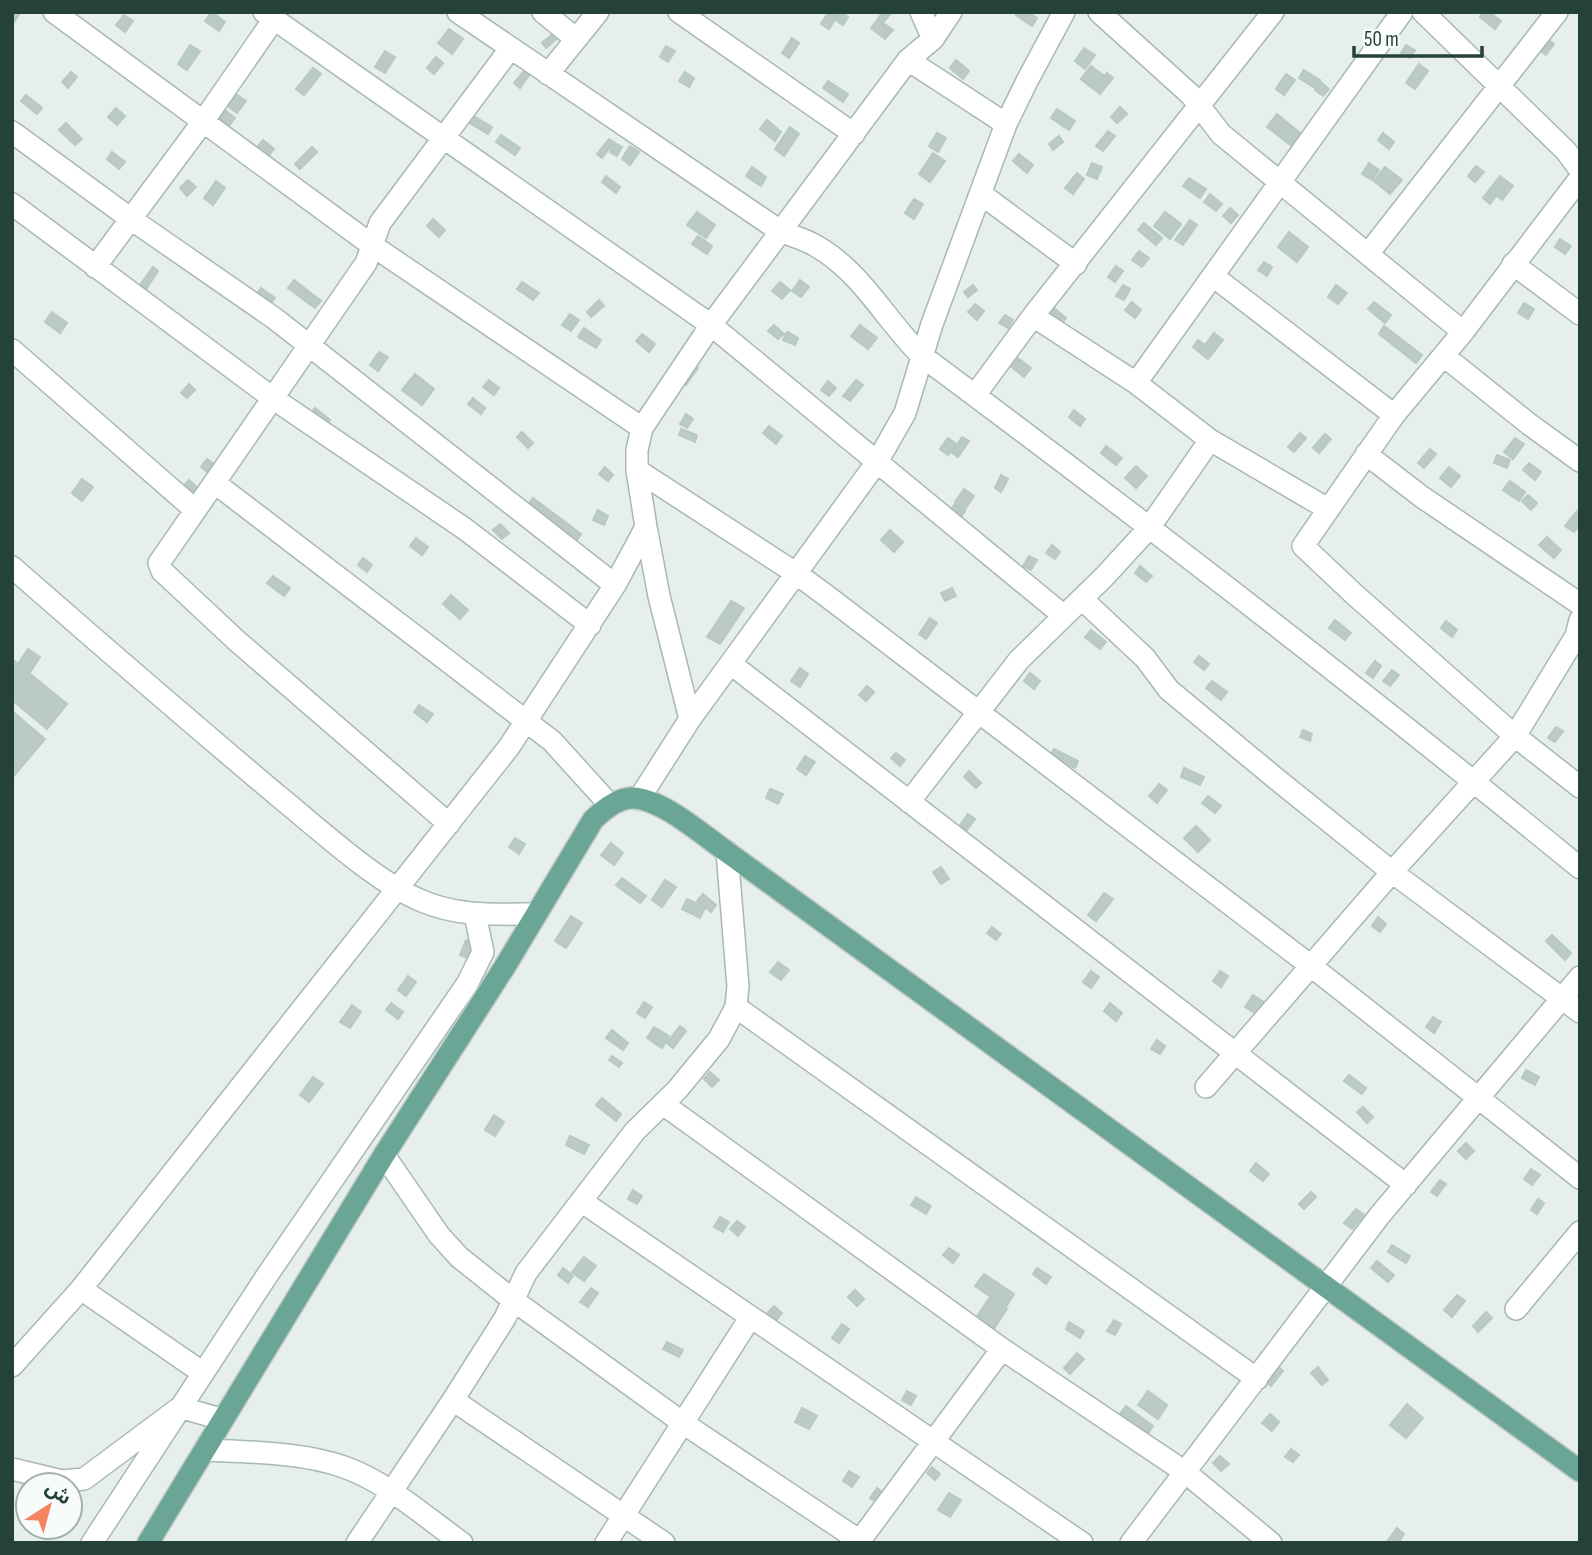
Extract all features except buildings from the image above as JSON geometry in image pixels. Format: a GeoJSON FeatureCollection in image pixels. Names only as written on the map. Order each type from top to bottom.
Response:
{"type":"FeatureCollection","features":[{"type":"Feature","properties":{"kind":"main road"},"geometry":{"type":"LineString","coordinates":[[148,1543],[221,1419],[593,820],[610,805],[630,798],[660,807],[727,852],[1580,1471]]}},
{"type":"Feature","properties":{"kind":"street"},"geometry":{"type":"LineString","coordinates":[[54,12],[373,246],[642,428]]}},
{"type":"Feature","properties":{"kind":"street"},"geometry":{"type":"LineString","coordinates":[[458,12],[780,231],[815,245],[844,267],[922,356],[1149,528],[1474,781],[1580,868]]}},
{"type":"Feature","properties":{"kind":"street"},"geometry":{"type":"LineString","coordinates":[[543,12],[576,39]]}},
{"type":"Feature","properties":{"kind":"street"},"geometry":{"type":"LineString","coordinates":[[548,74],[598,12]]}},
{"type":"Feature","properties":{"kind":"street"},"geometry":{"type":"LineString","coordinates":[[679,12],[854,134]]}},
{"type":"Feature","properties":{"kind":"street"},"geometry":{"type":"LineString","coordinates":[[921,12],[933,39]]}},
{"type":"Feature","properties":{"kind":"street"},"geometry":{"type":"LineString","coordinates":[[690,719],[659,596],[646,527],[637,470],[637,450],[642,428],[710,325],[908,61],[933,39],[951,12]]}},
{"type":"Feature","properties":{"kind":"street"},"geometry":{"type":"LineString","coordinates":[[639,799],[690,719],[877,462],[905,413],[922,356],[1006,124],[1065,12]]}},
{"type":"Feature","properties":{"kind":"street"},"geometry":{"type":"LineString","coordinates":[[1099,12],[1200,106],[1221,134],[1463,332]]}},
{"type":"Feature","properties":{"kind":"street"},"geometry":{"type":"LineString","coordinates":[[1136,383],[1402,12]]}},
{"type":"Feature","properties":{"kind":"street"},"geometry":{"type":"LineString","coordinates":[[1423,12],[1566,151],[1580,170]]}},
{"type":"Feature","properties":{"kind":"street"},"geometry":{"type":"LineString","coordinates":[[1368,254],[1557,12]]}},
{"type":"Feature","properties":{"kind":"street"},"geometry":{"type":"LineString","coordinates":[[975,395],[1033,316],[1200,106],[1263,15]]}},
{"type":"Feature","properties":{"kind":"street"},"geometry":{"type":"LineString","coordinates":[[95,267],[202,122],[269,16],[710,325],[1064,616]]}},
{"type":"Feature","properties":{"kind":"street"},"geometry":{"type":"LineString","coordinates":[[449,824],[237,641],[159,567],[160,559],[194,509],[215,483],[366,263],[380,223],[510,49]]}},
{"type":"Feature","properties":{"kind":"street"},"geometry":{"type":"LineString","coordinates":[[908,61],[1006,124]]}},
{"type":"Feature","properties":{"kind":"street"},"geometry":{"type":"LineString","coordinates":[[12,132],[274,318],[615,585]]}},
{"type":"Feature","properties":{"kind":"street"},"geometry":{"type":"LineString","coordinates":[[1580,178],[1463,332],[1394,415],[1304,544],[1305,551],[1515,736],[1580,787]]}},
{"type":"Feature","properties":{"kind":"street"},"geometry":{"type":"LineString","coordinates":[[981,194],[1076,264]]}},
{"type":"Feature","properties":{"kind":"street"},"geometry":{"type":"LineString","coordinates":[[12,204],[274,398],[465,529],[590,625]]}},
{"type":"Feature","properties":{"kind":"street"},"geometry":{"type":"LineString","coordinates":[[1513,264],[1580,314]]}},
{"type":"Feature","properties":{"kind":"street"},"geometry":{"type":"LineString","coordinates":[[1213,276],[1394,415]]}},
{"type":"Feature","properties":{"kind":"street"},"geometry":{"type":"LineString","coordinates":[[1033,316],[1136,383],[1210,440],[1328,509]]}},
{"type":"Feature","properties":{"kind":"street"},"geometry":{"type":"LineString","coordinates":[[12,350],[194,509]]}},
{"type":"Feature","properties":{"kind":"street"},"geometry":{"type":"LineString","coordinates":[[1444,356],[1529,424],[1580,460]]}},
{"type":"Feature","properties":{"kind":"street"},"geometry":{"type":"LineString","coordinates":[[909,802],[1019,660],[1149,528],[1210,440]]}},
{"type":"Feature","properties":{"kind":"street"},"geometry":{"type":"LineString","coordinates":[[1366,454],[1422,497],[1580,604]]}},
{"type":"Feature","properties":{"kind":"street"},"geometry":{"type":"LineString","coordinates":[[637,470],[797,574],[1311,966],[1580,1178]]}},
{"type":"Feature","properties":{"kind":"street"},"geometry":{"type":"LineString","coordinates":[[215,483],[528,721],[561,750],[610,805]]}},
{"type":"Feature","properties":{"kind":"street"},"geometry":{"type":"LineString","coordinates":[[12,1366],[81,1289],[275,1041],[398,890],[528,721],[615,585],[646,527]]}},
{"type":"Feature","properties":{"kind":"street"},"geometry":{"type":"LineString","coordinates":[[12,566],[203,733],[398,890],[447,910],[475,915],[536,914]]}},
{"type":"Feature","properties":{"kind":"street"},"geometry":{"type":"LineString","coordinates":[[1082,599],[1145,658],[1170,690],[1392,872],[1580,1012]]}},
{"type":"Feature","properties":{"kind":"street"},"geometry":{"type":"LineString","coordinates":[[1206,1087],[1392,872],[1515,736],[1578,632]]}},
{"type":"Feature","properties":{"kind":"street"},"geometry":{"type":"LineString","coordinates":[[731,664],[1406,1185]]}},
{"type":"Feature","properties":{"kind":"street"},"geometry":{"type":"LineString","coordinates":[[357,1543],[453,1401],[505,1318],[526,1273],[635,1131],[687,1079],[728,1026],[736,1007],[738,986],[727,852]]}},
{"type":"Feature","properties":{"kind":"street"},"geometry":{"type":"LineString","coordinates":[[92,1543],[202,1373],[467,984],[483,952],[475,915]]}},
{"type":"Feature","properties":{"kind":"street"},"geometry":{"type":"LineString","coordinates":[[1131,1543],[1380,1215],[1580,977]]}},
{"type":"Feature","properties":{"kind":"street"},"geometry":{"type":"LineString","coordinates":[[736,1007],[1257,1379]]}},
{"type":"Feature","properties":{"kind":"street"},"geometry":{"type":"LineString","coordinates":[[663,1104],[1002,1349],[1185,1472],[1270,1543]]}},
{"type":"Feature","properties":{"kind":"street"},"geometry":{"type":"LineString","coordinates":[[384,1155],[449,1247],[513,1300],[682,1423],[860,1542],[1002,1349]]}},
{"type":"Feature","properties":{"kind":"street"},"geometry":{"type":"LineString","coordinates":[[581,1200],[1082,1543]]}},
{"type":"Feature","properties":{"kind":"street"},"geometry":{"type":"LineString","coordinates":[[1516,1308],[1576,1244]]}},
{"type":"Feature","properties":{"kind":"street"},"geometry":{"type":"LineString","coordinates":[[81,1289],[202,1373]]}},
{"type":"Feature","properties":{"kind":"street"},"geometry":{"type":"LineString","coordinates":[[606,1543],[750,1318]]}},
{"type":"Feature","properties":{"kind":"street"},"geometry":{"type":"LineString","coordinates":[[453,1401],[664,1543]]}},
{"type":"Feature","properties":{"kind":"street"},"geometry":{"type":"LineString","coordinates":[[12,1469],[62,1481],[84,1479],[178,1409],[221,1419]]}},
{"type":"Feature","properties":{"kind":"street"},"geometry":{"type":"LineString","coordinates":[[205,1450],[324,1461],[358,1472],[462,1543]]}}]}
